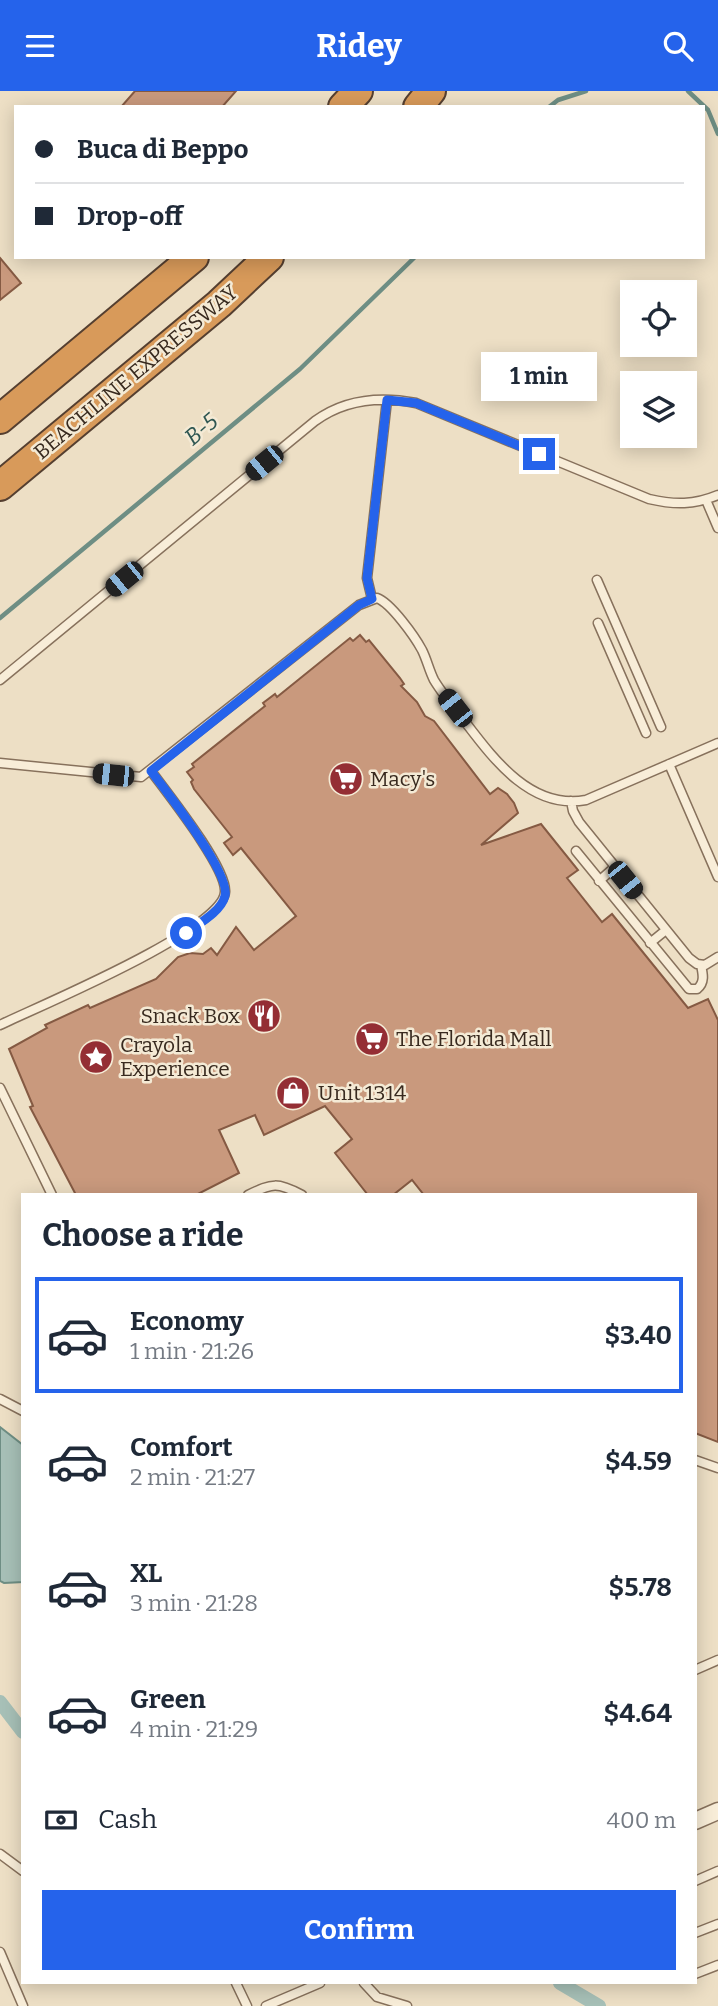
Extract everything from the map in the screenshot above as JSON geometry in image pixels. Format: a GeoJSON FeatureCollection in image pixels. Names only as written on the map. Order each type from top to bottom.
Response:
{"type":"FeatureCollection","features":[{"type":"Feature","properties":{"kind":"highway"},"geometry":{"type":"LineString","coordinates":[[345,105],[358,91]]}},
{"type":"Feature","properties":{"kind":"highway"},"geometry":{"type":"LineString","coordinates":[[0,419],[192,259]]}},
{"type":"Feature","properties":{"kind":"highway","name":"BEACHLINE EXPRESSWAY"},"geometry":{"type":"LineString","coordinates":[[0,486],[208,313],[267,259]]}},
{"type":"Feature","properties":{"kind":"street"},"geometry":{"type":"LineString","coordinates":[[697,1820],[718,1811]]}},
{"type":"Feature","properties":{"kind":"lane"},"geometry":{"type":"LineString","coordinates":[[372,599],[367,583],[368,569],[387,400]]}},
{"type":"Feature","properties":{"kind":"lane"},"geometry":{"type":"LineString","coordinates":[[0,680],[315,421],[350,403],[387,400],[424,406],[649,499],[682,504],[718,495]]}},
{"type":"Feature","properties":{"kind":"lane"},"geometry":{"type":"LineString","coordinates":[[706,500],[718,528]]}},
{"type":"Feature","properties":{"kind":"lane"},"geometry":{"type":"LineString","coordinates":[[597,580],[661,727]]}},
{"type":"Feature","properties":{"kind":"lane"},"geometry":{"type":"LineString","coordinates":[[0,763],[136,778],[151,771],[359,605],[372,599],[384,601],[411,633],[422,650],[438,687],[501,767],[534,790],[572,801],[593,797],[718,743]]}},
{"type":"Feature","properties":{"kind":"lane"},"geometry":{"type":"LineString","coordinates":[[598,624],[646,733]]}},
{"type":"Feature","properties":{"kind":"lane"},"geometry":{"type":"LineString","coordinates":[[669,764],[718,877]]}},
{"type":"Feature","properties":{"kind":"lane"},"geometry":{"type":"LineString","coordinates":[[0,1025],[168,944],[203,921],[222,902],[226,890],[220,870],[151,771]]}},
{"type":"Feature","properties":{"kind":"lane"},"geometry":{"type":"LineString","coordinates":[[572,801],[575,816],[689,958],[701,965],[709,964],[718,957]]}},
{"type":"Feature","properties":{"kind":"lane"},"geometry":{"type":"LineString","coordinates":[[576,851],[689,989],[701,986],[701,965]]}},
{"type":"Feature","properties":{"kind":"lane"},"geometry":{"type":"LineString","coordinates":[[599,881],[615,867]]}},
{"type":"Feature","properties":{"kind":"lane"},"geometry":{"type":"LineString","coordinates":[[650,943],[666,930]]}},
{"type":"Feature","properties":{"kind":"lane"},"geometry":{"type":"LineString","coordinates":[[0,1088],[51,1193]]}},
{"type":"Feature","properties":{"kind":"lane"},"geometry":{"type":"LineString","coordinates":[[253,1193],[274,1184],[283,1185],[298,1193]]}},
{"type":"Feature","properties":{"kind":"lane"},"geometry":{"type":"LineString","coordinates":[[0,1399],[21,1410]]}},
{"type":"Feature","properties":{"kind":"lane"},"geometry":{"type":"LineString","coordinates":[[697,1461],[718,1468]]}},
{"type":"Feature","properties":{"kind":"lane"},"geometry":{"type":"LineString","coordinates":[[697,1669],[718,1660]]}},
{"type":"Feature","properties":{"kind":"lane"},"geometry":{"type":"LineString","coordinates":[[0,1854],[21,1870]]}},
{"type":"Feature","properties":{"kind":"lane"},"geometry":{"type":"LineString","coordinates":[[697,1880],[718,1871]]}},
{"type":"Feature","properties":{"kind":"lane"},"geometry":{"type":"LineString","coordinates":[[697,1932],[718,1924]]}},
{"type":"Feature","properties":{"kind":"lane"},"geometry":{"type":"LineString","coordinates":[[0,1952],[23,2006]]}},
{"type":"Feature","properties":{"kind":"lane"},"geometry":{"type":"LineString","coordinates":[[697,1973],[718,1965]]}},
{"type":"Feature","properties":{"kind":"lane"},"geometry":{"type":"LineString","coordinates":[[236,1984],[247,2006]]}},
{"type":"Feature","properties":{"kind":"lane"},"geometry":{"type":"LineString","coordinates":[[266,2006],[318,1984]]}},
{"type":"Feature","properties":{"kind":"lane"},"geometry":{"type":"LineString","coordinates":[[365,1984],[377,1997],[407,2006]]}},
{"type":"Feature","properties":{"kind":"water"},"geometry":{"type":"Polygon","coordinates":[[[0,1427],[21,1443],[21,1582],[0,1581],[0,1427]]]}},
{"type":"Feature","properties":{"kind":"building"},"geometry":{"type":"Polygon","coordinates":[[[135,91],[236,91],[224,105],[123,105],[135,91]]]}},
{"type":"Feature","properties":{"kind":"building"},"geometry":{"type":"Polygon","coordinates":[[[0,258],[21,283],[0,300],[0,258]]]}},
{"type":"Feature","properties":{"kind":"building","name":"The Florida Mall"},"geometry":{"type":"Polygon","coordinates":[[[360,635],[366,642],[369,640],[400,678],[404,684],[401,686],[417,702],[425,716],[434,721],[490,794],[498,788],[514,803],[518,813],[481,845],[541,824],[578,870],[567,878],[602,922],[612,914],[688,1008],[708,999],[718,1020],[718,1442],[697,1434],[697,1193],[422,1193],[412,1180],[396,1193],[366,1193],[335,1153],[352,1139],[325,1106],[264,1135],[255,1115],[219,1130],[239,1173],[200,1193],[75,1193],[30,1107],[33,1106],[9,1049],[47,1028],[45,1025],[156,979],[178,957],[190,953],[203,954],[211,948],[217,955],[236,927],[254,950],[296,916],[241,848],[233,855],[224,843],[232,837],[194,789],[191,782],[193,780],[187,772],[194,767],[192,764],[265,706],[263,703],[275,694],[277,697],[350,638],[353,641],[360,635]]]}},
{"type":"Feature","properties":{"kind":"waterway","name":"B-5"},"geometry":{"type":"LineString","coordinates":[[552,105],[558,100],[586,91]]}},
{"type":"Feature","properties":{"kind":"waterway"},"geometry":{"type":"LineString","coordinates":[[688,91],[703,105]]}},
{"type":"Feature","properties":{"kind":"waterway"},"geometry":{"type":"LineString","coordinates":[[705,107],[718,134]]}},
{"type":"Feature","properties":{"kind":"waterway","name":"B-5"},"geometry":{"type":"LineString","coordinates":[[0,618],[300,369],[413,259]]}},
{"type":"Feature","properties":{"kind":"waterway"},"geometry":{"type":"LineString","coordinates":[[0,1702],[21,1729]]}},
{"type":"Feature","properties":{"kind":"waterway"},"geometry":{"type":"LineString","coordinates":[[562,1984],[599,2006]]}},
{"type":"Feature","properties":{"kind":"place","name":"Macy's"},"geometry":{"type":"Point","coordinates":[346,779]}},
{"type":"Feature","properties":{"kind":"place","name":"Snack Box"},"geometry":{"type":"Point","coordinates":[264,1016]}},
{"type":"Feature","properties":{"kind":"place","name":"The Florida Mall"},"geometry":{"type":"Point","coordinates":[372,1039]}},
{"type":"Feature","properties":{"kind":"place","name":"Crayola Experience"},"geometry":{"type":"Point","coordinates":[96,1057]}},
{"type":"Feature","properties":{"kind":"place","name":"Unit 1314"},"geometry":{"type":"Point","coordinates":[293,1093]}},
{"type":"Feature","properties":{"kind":"route"},"geometry":{"type":"LineString","coordinates":[[186,933],[222,902],[225,884],[216,863],[151,771],[359,605],[372,599],[367,578],[387,400],[416,403],[539,454]]}}]}
